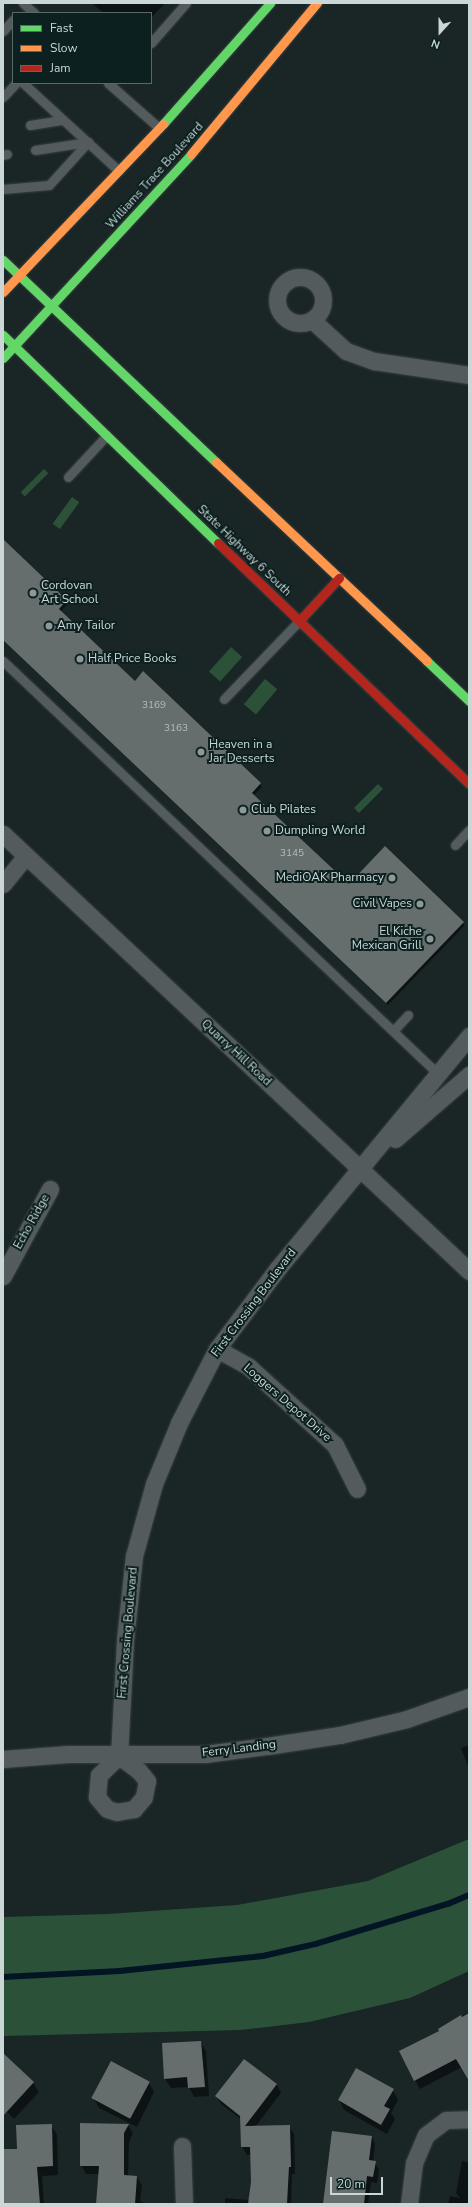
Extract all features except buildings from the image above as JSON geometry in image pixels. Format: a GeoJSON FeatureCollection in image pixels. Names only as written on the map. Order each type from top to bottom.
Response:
{"type":"FeatureCollection","features":[{"type":"Feature","properties":{"kind":"main road","name":"Williams Trace Boulevard"},"geometry":{"type":"LineString","coordinates":[[3,358],[52,307],[200,145],[317,3]]}},
{"type":"Feature","properties":{"kind":"main road"},"geometry":{"type":"LineString","coordinates":[[3,292],[159,128],[265,5]]}},
{"type":"Feature","properties":{"kind":"main road"},"geometry":{"type":"LineString","coordinates":[[3,260],[469,701]]}},
{"type":"Feature","properties":{"kind":"main road","name":"State Highway 6 South"},"geometry":{"type":"LineString","coordinates":[[3,335],[469,784]]}},
{"type":"Feature","properties":{"kind":"main road"},"geometry":{"type":"LineString","coordinates":[[299,621],[339,578]]}},
{"type":"Feature","properties":{"kind":"street"},"geometry":{"type":"LineString","coordinates":[[312,320],[346,351],[374,361],[469,376]]}},
{"type":"Feature","properties":{"kind":"street","name":"Quarry Hill Road"},"geometry":{"type":"LineString","coordinates":[[3,834],[469,1271]]}},
{"type":"Feature","properties":{"kind":"street"},"geometry":{"type":"LineString","coordinates":[[3,884],[26,856]]}},
{"type":"Feature","properties":{"kind":"street","name":"First Crossing Boulevard"},"geometry":{"type":"LineString","coordinates":[[119,1756],[125,1640],[134,1556],[157,1477],[179,1423],[217,1349],[278,1268],[469,1036]]}},
{"type":"Feature","properties":{"kind":"street","name":"First Crossing Boulevard"},"geometry":{"type":"LineString","coordinates":[[360,1169],[469,1075]]}},
{"type":"Feature","properties":{"kind":"street","name":"Echo Ridge"},"geometry":{"type":"LineString","coordinates":[[3,1276],[50,1189]]}},
{"type":"Feature","properties":{"kind":"street","name":"Loggers Depot Drive"},"geometry":{"type":"LineString","coordinates":[[217,1349],[249,1367],[335,1445],[357,1489]]}},
{"type":"Feature","properties":{"kind":"street","name":"Ferry Landing"},"geometry":{"type":"LineString","coordinates":[[3,1759],[68,1754],[119,1756],[205,1754],[340,1735],[407,1719],[469,1697]]}},
{"type":"Feature","properties":{"kind":"street"},"geometry":{"type":"LineString","coordinates":[[409,2204],[414,2163],[426,2135],[446,2120],[469,2119]]}},
{"type":"Feature","properties":{"kind":"street"},"geometry":{"type":"LineString","coordinates":[[182,2146],[184,2204]]}},
{"type":"Feature","properties":{"kind":"lane"},"geometry":{"type":"LineString","coordinates":[[152,42],[186,3]]}},
{"type":"Feature","properties":{"kind":"lane"},"geometry":{"type":"LineString","coordinates":[[23,7],[32,12]]}},
{"type":"Feature","properties":{"kind":"lane"},"geometry":{"type":"LineString","coordinates":[[3,31],[12,21]]}},
{"type":"Feature","properties":{"kind":"lane"},"geometry":{"type":"LineString","coordinates":[[3,97],[15,84]]}},
{"type":"Feature","properties":{"kind":"lane"},"geometry":{"type":"LineString","coordinates":[[24,84],[119,171]]}},
{"type":"Feature","properties":{"kind":"lane"},"geometry":{"type":"LineString","coordinates":[[112,84],[159,128]]}},
{"type":"Feature","properties":{"kind":"lane"},"geometry":{"type":"LineString","coordinates":[[30,125],[63,120]]}},
{"type":"Feature","properties":{"kind":"lane"},"geometry":{"type":"LineString","coordinates":[[35,150],[88,142]]}},
{"type":"Feature","properties":{"kind":"lane"},"geometry":{"type":"LineString","coordinates":[[3,190],[49,184],[88,142]]}},
{"type":"Feature","properties":{"kind":"lane"},"geometry":{"type":"LineString","coordinates":[[68,477],[107,435]]}},
{"type":"Feature","properties":{"kind":"lane"},"geometry":{"type":"LineString","coordinates":[[224,699],[299,621]]}},
{"type":"Feature","properties":{"kind":"lane"},"geometry":{"type":"LineString","coordinates":[[3,661],[438,1074]]}},
{"type":"Feature","properties":{"kind":"lane"},"geometry":{"type":"LineString","coordinates":[[455,845],[469,830]]}},
{"type":"Feature","properties":{"kind":"lane"},"geometry":{"type":"LineString","coordinates":[[393,1031],[408,1015]]}},
{"type":"Feature","properties":{"kind":"green space"},"geometry":{"type":"Polygon","coordinates":[[[44,469],[48,473],[25,497],[21,492],[44,469]]]}},
{"type":"Feature","properties":{"kind":"green space"},"geometry":{"type":"Polygon","coordinates":[[[72,497],[79,502],[60,529],[53,524],[72,497]]]}},
{"type":"Feature","properties":{"kind":"green space"},"geometry":{"type":"Polygon","coordinates":[[[231,647],[242,657],[220,682],[209,672],[231,647]]]}},
{"type":"Feature","properties":{"kind":"green space"},"geometry":{"type":"Polygon","coordinates":[[[265,679],[277,689],[256,715],[244,704],[265,679]]]}},
{"type":"Feature","properties":{"kind":"green space"},"geometry":{"type":"Polygon","coordinates":[[[378,784],[383,789],[359,813],[354,808],[378,784]]]}},
{"type":"Feature","properties":{"kind":"green space"},"geometry":{"type":"Polygon","coordinates":[[[469,1839],[469,1971],[410,1998],[309,2022],[240,2030],[3,2036],[3,1917],[108,1914],[237,1905],[368,1881],[469,1839]]]}},
{"type":"Feature","properties":{"kind":"waterway"},"geometry":{"type":"LineString","coordinates":[[3,1977],[120,1971],[263,1956],[316,1944],[448,1904],[469,1895]]}},
{"type":"Feature","properties":{"kind":"traffic: fast"},"geometry":{"type":"LineString","coordinates":[[163,124],[270,3]]}},
{"type":"Feature","properties":{"kind":"traffic: fast"},"geometry":{"type":"LineString","coordinates":[[3,358],[191,154]]}},
{"type":"Feature","properties":{"kind":"traffic: fast"},"geometry":{"type":"LineString","coordinates":[[3,260],[216,462]]}},
{"type":"Feature","properties":{"kind":"traffic: fast"},"geometry":{"type":"LineString","coordinates":[[3,335],[218,543]]}},
{"type":"Feature","properties":{"kind":"traffic: fast"},"geometry":{"type":"LineString","coordinates":[[427,661],[469,701]]}},
{"type":"Feature","properties":{"kind":"traffic: slow"},"geometry":{"type":"LineString","coordinates":[[191,154],[317,3]]}},
{"type":"Feature","properties":{"kind":"traffic: slow"},"geometry":{"type":"LineString","coordinates":[[3,292],[163,124]]}},
{"type":"Feature","properties":{"kind":"traffic: slow"},"geometry":{"type":"LineString","coordinates":[[216,462],[427,661]]}},
{"type":"Feature","properties":{"kind":"traffic: jam"},"geometry":{"type":"LineString","coordinates":[[218,543],[469,784]]}},
{"type":"Feature","properties":{"kind":"traffic: jam"},"geometry":{"type":"LineString","coordinates":[[299,621],[339,578]]}},
{"type":"Feature","properties":{"kind":"place","name":"Cordovan Art School"},"geometry":{"type":"Point","coordinates":[33,593]}},
{"type":"Feature","properties":{"kind":"place","name":"Amy Tailor"},"geometry":{"type":"Point","coordinates":[49,626]}},
{"type":"Feature","properties":{"kind":"place","name":"Half Price Books"},"geometry":{"type":"Point","coordinates":[80,659]}},
{"type":"Feature","properties":{"kind":"place","name":"Heaven in a Jar Desserts"},"geometry":{"type":"Point","coordinates":[201,752]}},
{"type":"Feature","properties":{"kind":"place","name":"Club Pilates"},"geometry":{"type":"Point","coordinates":[243,810]}},
{"type":"Feature","properties":{"kind":"place","name":"Dumpling World"},"geometry":{"type":"Point","coordinates":[267,831]}},
{"type":"Feature","properties":{"kind":"place","name":"MediOAK Pharmacy"},"geometry":{"type":"Point","coordinates":[392,878]}},
{"type":"Feature","properties":{"kind":"place","name":"Civil Vapes"},"geometry":{"type":"Point","coordinates":[420,904]}},
{"type":"Feature","properties":{"kind":"place","name":"El Kiche Mexican Grill"},"geometry":{"type":"Point","coordinates":[430,939]}}]}
